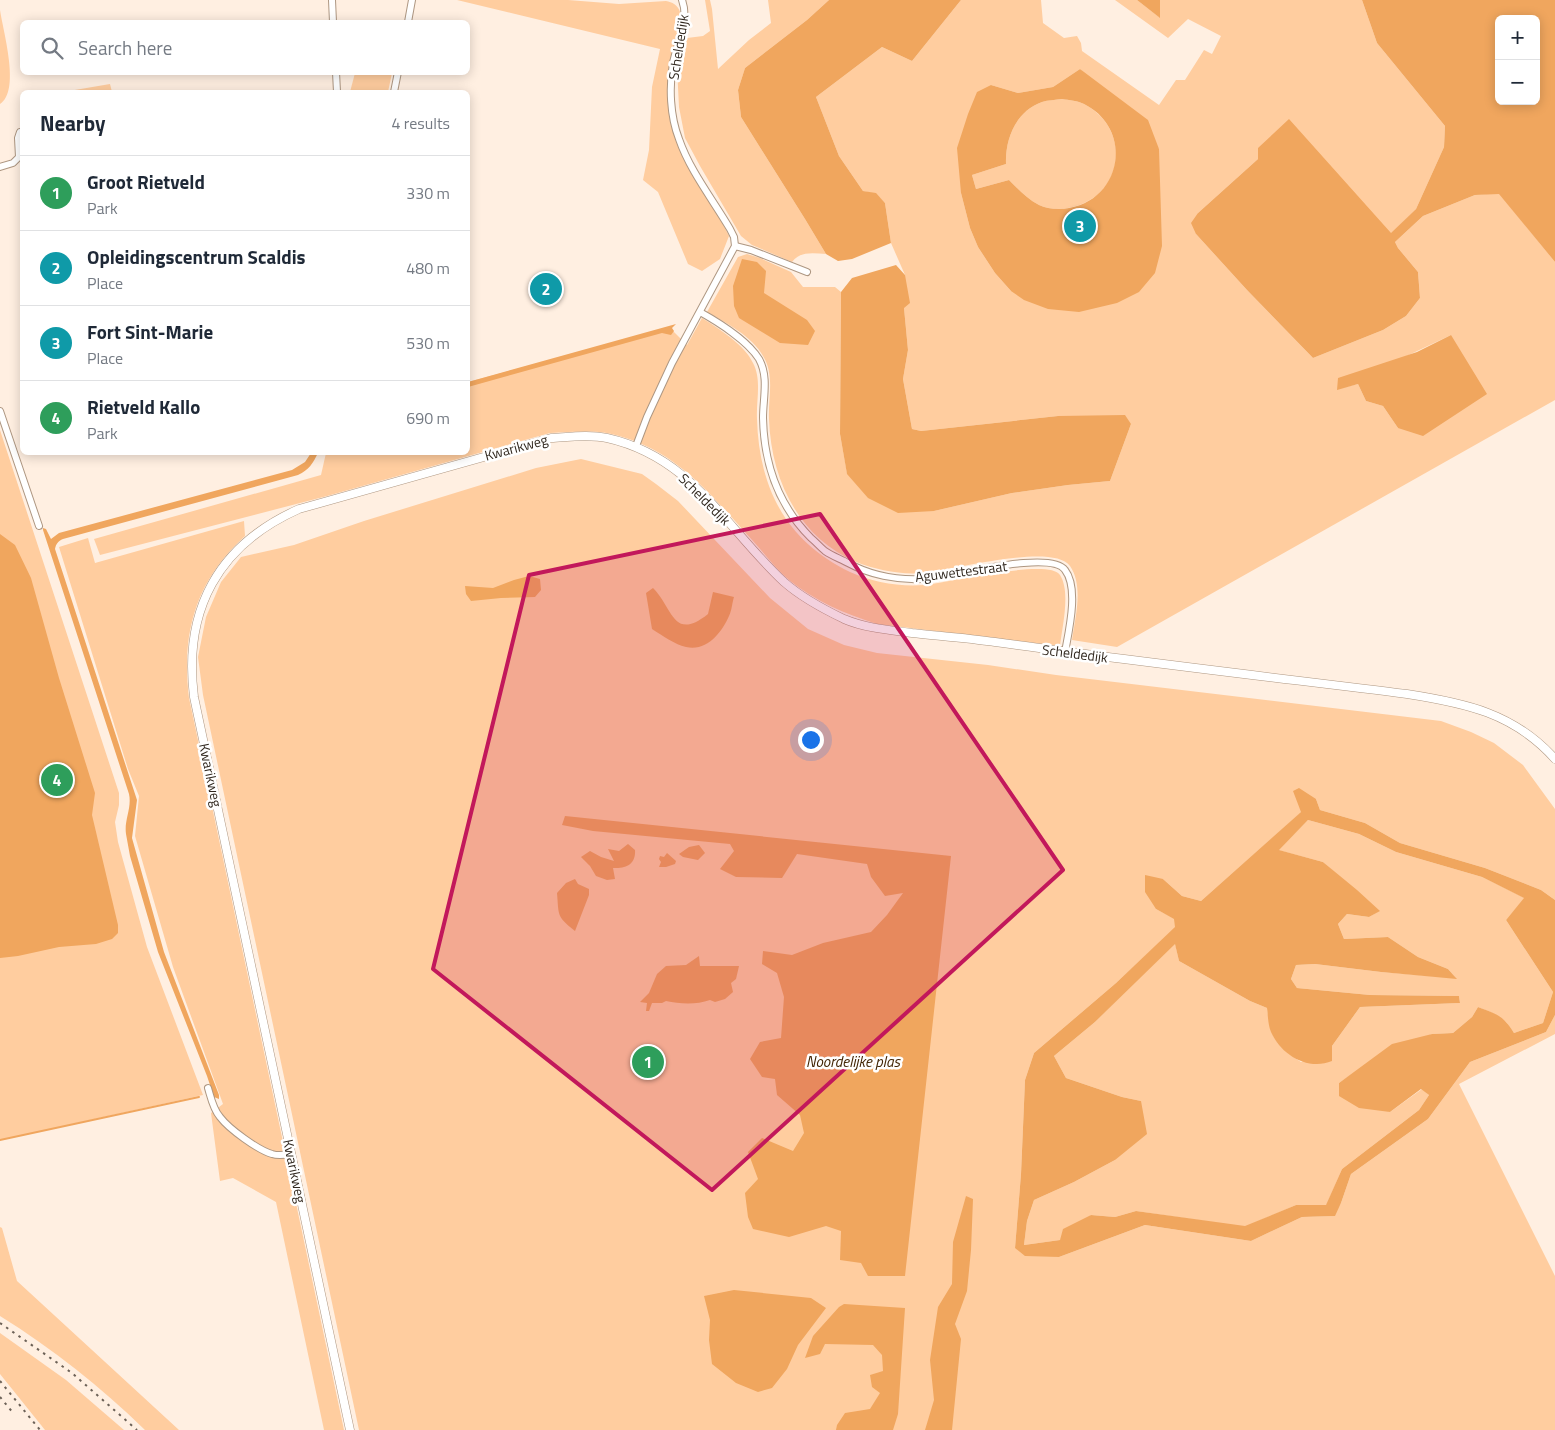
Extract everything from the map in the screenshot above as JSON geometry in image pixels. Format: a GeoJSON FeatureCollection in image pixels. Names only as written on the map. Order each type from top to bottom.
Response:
{"type":"FeatureCollection","features":[{"type":"Feature","properties":{"kind":"street"},"geometry":{"type":"LineString","coordinates":[[332,0],[333,20]]}},
{"type":"Feature","properties":{"kind":"street"},"geometry":{"type":"LineString","coordinates":[[408,20],[412,0]]}},
{"type":"Feature","properties":{"kind":"street","name":"Scheldedijk"},"geometry":{"type":"LineString","coordinates":[[682,0],[685,17],[673,70],[672,108],[674,125],[679,140],[694,170],[730,229],[734,237],[735,246]]}},
{"type":"Feature","properties":{"kind":"street"},"geometry":{"type":"LineString","coordinates":[[336,75],[337,90]]}},
{"type":"Feature","properties":{"kind":"street"},"geometry":{"type":"LineString","coordinates":[[394,90],[397,75]]}},
{"type":"Feature","properties":{"kind":"street"},"geometry":{"type":"LineString","coordinates":[[0,167],[13,163],[19,157],[18,138],[20,132]]}},
{"type":"Feature","properties":{"kind":"street"},"geometry":{"type":"LineString","coordinates":[[640,448],[647,417],[672,363],[735,246],[751,250],[807,272]]}},
{"type":"Feature","properties":{"kind":"street","name":"Aguwettestraat"},"geometry":{"type":"LineString","coordinates":[[700,312],[749,346],[759,359],[765,378],[764,440],[770,470],[780,497],[797,524],[824,550],[854,567],[887,577],[922,579],[995,566],[1057,563],[1065,569],[1072,590],[1066,652]]}},
{"type":"Feature","properties":{"kind":"street"},"geometry":{"type":"LineString","coordinates":[[0,411],[39,526]]}},
{"type":"Feature","properties":{"kind":"street","name":"Kwarikweg"},"geometry":{"type":"LineString","coordinates":[[350,1430],[194,697],[191,674],[193,635],[198,616],[211,585],[234,552],[279,518],[299,509],[551,438],[582,436],[605,438],[640,448]]}},
{"type":"Feature","properties":{"kind":"street","name":"Scheldedijk"},"geometry":{"type":"LineString","coordinates":[[640,448],[658,457],[694,485],[785,583],[814,603],[846,620],[876,629],[992,641],[1449,700],[1484,710],[1509,722],[1543,745],[1555,759]]}},
{"type":"Feature","properties":{"kind":"street"},"geometry":{"type":"LineString","coordinates":[[208,1088],[212,1102],[221,1119],[271,1154],[291,1154]]}},
{"type":"Feature","properties":{"kind":"highlighted area"},"geometry":{"type":"Polygon","coordinates":[[[820,514],[1063,870],[712,1190],[433,969],[529,575],[820,514]]]}},
{"type":"Feature","properties":{"kind":"shaded area"},"geometry":{"type":"Polygon","coordinates":[[[457,0],[568,0],[619,4],[666,1],[673,3],[680,12],[681,22],[672,62],[672,126],[684,157],[729,236],[720,259],[702,271],[688,264],[658,192],[643,180],[649,150],[652,87],[660,49],[457,0]]]}},
{"type":"Feature","properties":{"kind":"shaded area"},"geometry":{"type":"Polygon","coordinates":[[[705,0],[710,0],[712,9],[718,69],[749,40],[771,23],[768,0],[829,0],[807,20],[745,68],[738,90],[741,117],[826,254],[803,254],[792,262],[752,245],[741,236],[685,138],[679,107],[677,67],[683,44],[687,38],[703,36],[710,31],[705,0]]]}},
{"type":"Feature","properties":{"kind":"shaded area"},"geometry":{"type":"Polygon","coordinates":[[[961,0],[1041,0],[1043,23],[1064,38],[1077,36],[1081,43],[1082,51],[1159,105],[1176,80],[1185,80],[1204,50],[1212,54],[1221,36],[1188,19],[1168,38],[1115,0],[1137,0],[1159,17],[1160,0],[1362,0],[1377,43],[1445,126],[1444,147],[1416,209],[1391,234],[1258,159],[1198,213],[1196,234],[1313,358],[1383,330],[1406,316],[1420,298],[1418,272],[1395,242],[1423,216],[1475,195],[1499,193],[1555,262],[1555,400],[1117,647],[1072,640],[1078,592],[1077,583],[1070,566],[1060,559],[1023,557],[923,573],[889,571],[856,562],[818,538],[791,504],[775,463],[771,441],[769,419],[770,379],[767,363],[758,349],[745,336],[707,312],[738,257],[747,254],[791,272],[803,287],[835,287],[841,292],[840,434],[847,473],[934,511],[1012,493],[1110,481],[1131,424],[1058,416],[921,431],[912,429],[903,379],[908,350],[904,308],[905,275],[891,243],[885,203],[876,194],[863,191],[839,156],[816,97],[882,47],[912,61],[961,0]],[[1080,69],[1053,87],[1018,93],[991,85],[961,193],[970,228],[978,247],[995,273],[1011,291],[1159,149],[1080,69]],[[1451,335],[1337,389],[1358,384],[1366,401],[1383,406],[1398,428],[1451,335]]]}},
{"type":"Feature","properties":{"kind":"shaded area"},"geometry":{"type":"Polygon","coordinates":[[[0,10],[10,74],[6,97],[0,104],[0,10]]]}},
{"type":"Feature","properties":{"kind":"shaded area"},"geometry":{"type":"Polygon","coordinates":[[[354,75],[392,75],[388,90],[351,90],[354,75]]]}},
{"type":"Feature","properties":{"kind":"shaded area"},"geometry":{"type":"Polygon","coordinates":[[[110,84],[112,90],[75,90],[110,84]]]}},
{"type":"Feature","properties":{"kind":"shaded area"},"geometry":{"type":"Polygon","coordinates":[[[1062,99],[1084,104],[1100,116],[1110,130],[1115,146],[1115,162],[1110,178],[1101,192],[1087,202],[1068,208],[1057,209],[1035,203],[1009,180],[976,189],[972,175],[1006,164],[1010,136],[1025,112],[1042,102],[1062,99]]]}},
{"type":"Feature","properties":{"kind":"shaded area"},"geometry":{"type":"Polygon","coordinates":[[[702,318],[738,343],[749,356],[757,376],[757,419],[763,468],[770,490],[780,510],[809,545],[828,559],[858,576],[895,584],[924,585],[1018,570],[1052,570],[1060,575],[1065,591],[1065,610],[1060,646],[877,624],[831,606],[799,588],[784,576],[721,506],[689,474],[652,449],[631,440],[600,432],[550,433],[327,496],[100,555],[94,539],[321,475],[326,455],[470,455],[470,381],[670,328],[687,345],[702,318]]]}},
{"type":"Feature","properties":{"kind":"shaded area"},"geometry":{"type":"Polygon","coordinates":[[[0,430],[119,793],[119,805],[115,822],[118,842],[147,947],[203,1095],[0,1140],[0,430]]]}},
{"type":"Feature","properties":{"kind":"shaded area"},"geometry":{"type":"Polygon","coordinates":[[[581,459],[642,474],[678,501],[770,598],[808,629],[844,645],[877,653],[1441,721],[1494,743],[1523,765],[1555,809],[1555,900],[1541,890],[1485,868],[1400,843],[1365,823],[1320,810],[1316,799],[1201,901],[1182,896],[1163,879],[1156,909],[1175,919],[1176,927],[1116,983],[1034,1053],[1025,1080],[1021,1174],[1015,1248],[1059,1257],[1145,1225],[1251,1241],[1302,1217],[1334,1216],[1341,1203],[1351,1174],[1428,1119],[1470,1062],[1546,1032],[1555,1015],[1555,1034],[1459,1084],[1555,1276],[1555,1430],[359,1430],[203,695],[198,657],[206,617],[221,582],[241,557],[294,545],[364,521],[536,468],[581,459]]]}},
{"type":"Feature","properties":{"kind":"shaded area"},"geometry":{"type":"Polygon","coordinates":[[[244,521],[245,536],[214,571],[196,609],[187,651],[189,698],[344,1430],[324,1430],[276,1202],[233,1178],[220,1181],[211,1113],[223,1104],[173,967],[135,836],[139,796],[128,769],[59,547],[88,538],[95,563],[244,521]]]}},
{"type":"Feature","properties":{"kind":"shaded area"},"geometry":{"type":"Polygon","coordinates":[[[1308,820],[1359,834],[1396,852],[1482,877],[1525,898],[1506,920],[1553,992],[1543,1023],[1514,1033],[1503,1019],[1478,1007],[1472,1017],[1453,1033],[1432,1034],[1364,1066],[1339,1083],[1390,1112],[1422,1089],[1429,1095],[1419,1110],[1342,1169],[1326,1206],[1296,1205],[1245,1227],[1136,1211],[1115,1217],[1091,1215],[1060,1240],[1024,1245],[1027,1221],[1034,1200],[1074,1182],[1115,1160],[1141,1101],[1122,1097],[1066,1078],[1054,1056],[1095,1022],[1175,943],[1179,961],[1250,1001],[1267,1008],[1270,1027],[1276,1040],[1285,1051],[1301,1062],[1332,1046],[1360,1007],[1460,1003],[1459,996],[1370,995],[1297,988],[1291,979],[1296,965],[1315,964],[1456,978],[1448,969],[1418,957],[1388,937],[1344,939],[1338,924],[1347,914],[1369,917],[1379,911],[1323,862],[1278,850],[1308,820]]]}},
{"type":"Feature","properties":{"kind":"shaded area"},"geometry":{"type":"Polygon","coordinates":[[[0,1227],[2,1228],[17,1281],[179,1430],[145,1430],[76,1369],[0,1316],[0,1227]]]}},
{"type":"Feature","properties":{"kind":"shaded area"},"geometry":{"type":"Polygon","coordinates":[[[0,1333],[66,1380],[124,1430],[45,1430],[0,1374],[0,1333]]]}},
{"type":"Feature","properties":{"kind":"water"},"geometry":{"type":"Polygon","coordinates":[[[829,0],[961,0],[912,61],[882,47],[816,97],[839,156],[863,191],[876,193],[885,203],[891,243],[852,259],[838,261],[826,254],[741,117],[738,90],[745,68],[807,20],[829,0]]]}},
{"type":"Feature","properties":{"kind":"water"},"geometry":{"type":"Polygon","coordinates":[[[1137,0],[1160,0],[1160,18],[1137,0]]]}},
{"type":"Feature","properties":{"kind":"water"},"geometry":{"type":"Polygon","coordinates":[[[1362,0],[1555,0],[1555,262],[1499,194],[1475,195],[1423,216],[1395,242],[1418,272],[1420,298],[1406,316],[1383,330],[1313,358],[1196,234],[1191,223],[1198,213],[1258,159],[1258,148],[1289,119],[1391,233],[1416,209],[1444,147],[1445,126],[1377,43],[1362,0]]]}},
{"type":"Feature","properties":{"kind":"water"},"geometry":{"type":"Polygon","coordinates":[[[1080,69],[1148,120],[1159,149],[1162,246],[1155,273],[1139,292],[1117,303],[1079,312],[1048,309],[1024,300],[1011,291],[995,273],[978,247],[970,228],[961,193],[957,148],[977,92],[991,85],[1018,93],[1053,87],[1080,69]],[[1062,99],[1042,102],[1025,112],[1010,136],[1006,164],[972,175],[976,189],[1009,180],[1035,203],[1057,209],[1069,208],[1087,202],[1101,191],[1110,178],[1115,162],[1115,146],[1110,130],[1100,115],[1084,104],[1062,99]]]}},
{"type":"Feature","properties":{"kind":"water"},"geometry":{"type":"Polygon","coordinates":[[[742,259],[757,262],[766,271],[764,293],[807,320],[815,331],[808,345],[780,343],[739,318],[734,306],[733,286],[742,259]]]}},
{"type":"Feature","properties":{"kind":"water"},"geometry":{"type":"Polygon","coordinates":[[[896,265],[905,275],[910,303],[904,308],[908,350],[903,379],[912,429],[921,431],[1058,416],[1125,415],[1131,424],[1110,481],[1012,493],[934,511],[898,513],[868,498],[847,474],[840,434],[841,292],[852,278],[896,265]]]}},
{"type":"Feature","properties":{"kind":"water"},"geometry":{"type":"Polygon","coordinates":[[[676,324],[672,328],[674,331],[671,335],[662,333],[470,386],[470,381],[676,324]]]}},
{"type":"Feature","properties":{"kind":"water"},"geometry":{"type":"Polygon","coordinates":[[[1451,335],[1487,394],[1423,436],[1398,428],[1383,406],[1366,401],[1358,384],[1337,390],[1338,378],[1417,352],[1451,335]]]}},
{"type":"Feature","properties":{"kind":"water"},"geometry":{"type":"Polygon","coordinates":[[[310,455],[317,455],[310,466],[298,475],[63,539],[55,549],[137,800],[132,838],[164,952],[219,1099],[214,1097],[158,952],[130,856],[126,834],[130,804],[129,794],[43,528],[46,529],[51,539],[59,533],[292,470],[305,462],[310,455]]]}},
{"type":"Feature","properties":{"kind":"water"},"geometry":{"type":"Polygon","coordinates":[[[0,534],[15,545],[31,578],[59,678],[95,793],[92,815],[118,925],[118,933],[112,939],[96,944],[59,947],[0,958],[0,534]]]}},
{"type":"Feature","properties":{"kind":"water"},"geometry":{"type":"Polygon","coordinates":[[[529,576],[540,579],[541,590],[535,597],[471,601],[466,594],[465,586],[493,588],[529,576]]]}},
{"type":"Feature","properties":{"kind":"water"},"geometry":{"type":"Polygon","coordinates":[[[653,588],[675,619],[687,625],[696,622],[708,614],[713,592],[734,597],[729,616],[718,634],[707,644],[694,648],[673,642],[652,629],[646,593],[653,588]]]}},
{"type":"Feature","properties":{"kind":"water"},"geometry":{"type":"Polygon","coordinates":[[[1299,788],[1316,799],[1320,810],[1365,823],[1400,843],[1485,868],[1541,890],[1555,900],[1555,1015],[1546,1032],[1470,1062],[1428,1119],[1351,1174],[1335,1216],[1302,1217],[1251,1241],[1145,1225],[1059,1257],[1025,1256],[1015,1248],[1021,1174],[1025,1080],[1034,1053],[1116,983],[1175,927],[1174,919],[1156,909],[1145,892],[1145,875],[1163,879],[1182,896],[1201,901],[1301,812],[1293,791],[1299,788]],[[1308,820],[1279,850],[1323,862],[1380,911],[1369,917],[1347,914],[1338,924],[1344,939],[1388,937],[1418,957],[1448,969],[1457,979],[1315,964],[1296,965],[1291,979],[1297,988],[1370,995],[1459,996],[1460,1003],[1360,1007],[1332,1046],[1332,1061],[1314,1064],[1296,1059],[1281,1048],[1271,1032],[1267,1008],[1250,1001],[1179,961],[1175,944],[1095,1022],[1054,1056],[1066,1078],[1122,1097],[1141,1101],[1147,1134],[1115,1160],[1074,1182],[1034,1200],[1027,1221],[1024,1245],[1060,1240],[1063,1229],[1091,1215],[1115,1217],[1136,1211],[1245,1226],[1296,1205],[1326,1205],[1342,1169],[1419,1110],[1429,1095],[1421,1089],[1390,1112],[1359,1108],[1339,1096],[1339,1083],[1392,1044],[1432,1034],[1453,1033],[1472,1017],[1478,1007],[1499,1016],[1514,1033],[1543,1023],[1553,992],[1506,920],[1524,898],[1482,877],[1396,852],[1359,834],[1308,820]]]}},
{"type":"Feature","properties":{"kind":"water","name":"Noordelijke plas"},"geometry":{"type":"Polygon","coordinates":[[[565,816],[951,856],[905,1276],[868,1276],[861,1263],[840,1260],[841,1231],[826,1226],[789,1237],[753,1229],[748,1217],[745,1193],[758,1179],[748,1152],[762,1138],[793,1151],[804,1133],[800,1115],[777,1095],[775,1079],[762,1077],[750,1059],[760,1042],[781,1038],[784,997],[777,973],[762,964],[763,951],[792,955],[823,943],[871,932],[887,915],[903,893],[885,896],[871,877],[867,864],[797,854],[782,878],[736,877],[720,869],[734,851],[730,844],[593,831],[562,825],[565,816]]]}},
{"type":"Feature","properties":{"kind":"water"},"geometry":{"type":"Polygon","coordinates":[[[628,844],[635,850],[634,859],[629,865],[622,868],[613,868],[615,879],[607,880],[596,876],[581,857],[590,851],[614,861],[608,849],[619,851],[628,844]]]}},
{"type":"Feature","properties":{"kind":"water"},"geometry":{"type":"Polygon","coordinates":[[[699,845],[705,853],[698,860],[683,857],[679,854],[689,847],[699,845]]]}},
{"type":"Feature","properties":{"kind":"water"},"geometry":{"type":"Polygon","coordinates":[[[667,853],[676,861],[675,864],[659,867],[661,862],[660,856],[664,857],[667,853]]]}},
{"type":"Feature","properties":{"kind":"water"},"geometry":{"type":"Polygon","coordinates":[[[575,879],[578,884],[589,889],[589,895],[575,931],[561,918],[557,893],[566,883],[575,879]]]}},
{"type":"Feature","properties":{"kind":"water"},"geometry":{"type":"Polygon","coordinates":[[[699,956],[700,966],[739,966],[736,979],[731,983],[733,992],[725,999],[715,1002],[710,1000],[694,1003],[666,1001],[652,1003],[649,1011],[646,1011],[647,1003],[640,1002],[649,993],[657,974],[666,966],[686,965],[699,956]]]}},
{"type":"Feature","properties":{"kind":"water"},"geometry":{"type":"Polygon","coordinates":[[[966,1196],[973,1199],[971,1250],[967,1291],[955,1324],[961,1339],[952,1430],[925,1430],[934,1400],[930,1360],[938,1307],[952,1284],[953,1242],[966,1196]]]}},
{"type":"Feature","properties":{"kind":"water"},"geometry":{"type":"Polygon","coordinates":[[[734,1290],[811,1298],[826,1308],[798,1345],[787,1369],[772,1388],[758,1392],[736,1383],[712,1364],[709,1340],[710,1320],[704,1296],[734,1290]]]}},
{"type":"Feature","properties":{"kind":"water"},"geometry":{"type":"Polygon","coordinates":[[[844,1304],[905,1308],[898,1414],[893,1430],[836,1430],[845,1413],[870,1409],[880,1393],[872,1387],[870,1375],[883,1371],[882,1355],[873,1345],[825,1344],[820,1354],[805,1358],[813,1336],[839,1307],[844,1304]]]}},
{"type":"Feature","properties":{"kind":"waterway"},"geometry":{"type":"LineString","coordinates":[[0,1140],[199,1097]]}},
{"type":"Feature","properties":{"kind":"railway"},"geometry":{"type":"LineString","coordinates":[[0,1323],[72,1373],[137,1430]]}},
{"type":"Feature","properties":{"kind":"railway"},"geometry":{"type":"LineString","coordinates":[[0,1381],[40,1430]]}},
{"type":"Feature","properties":{"kind":"railway"},"geometry":{"type":"LineString","coordinates":[[0,1397],[14,1414]]}},
{"type":"Feature","properties":{"kind":"place","name":"Fort Sint-Marie"},"geometry":{"type":"Point","coordinates":[1080,226]}},
{"type":"Feature","properties":{"kind":"place","name":"Opleidingscentrum Scaldis"},"geometry":{"type":"Point","coordinates":[546,289]}},
{"type":"Feature","properties":{"kind":"place","name":"Rietveld Kallo"},"geometry":{"type":"Point","coordinates":[57,780]}},
{"type":"Feature","properties":{"kind":"place","name":"Groot Rietveld"},"geometry":{"type":"Point","coordinates":[648,1062]}}]}
